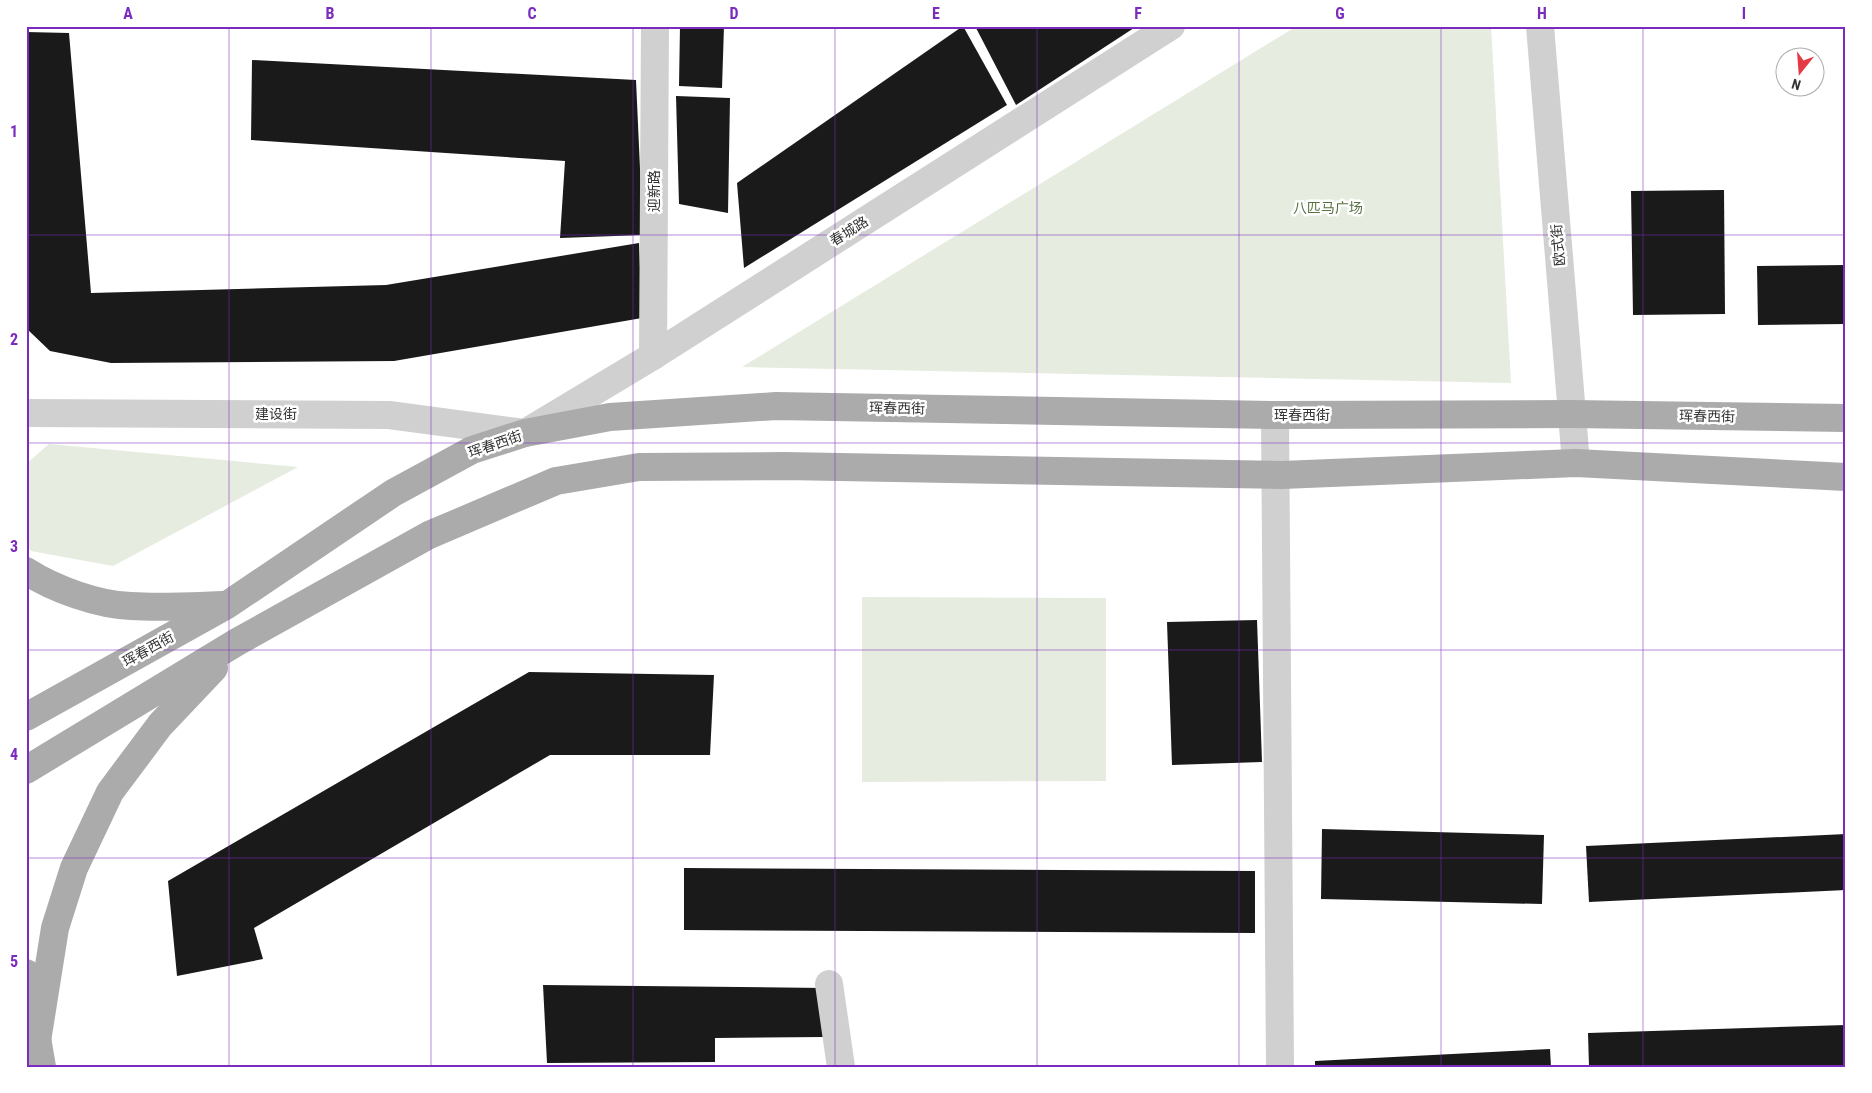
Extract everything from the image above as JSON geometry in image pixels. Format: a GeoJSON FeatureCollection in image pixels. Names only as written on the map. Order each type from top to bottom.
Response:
{"type":"FeatureCollection","features":[{"type":"Feature","properties":{"kind":"main road","name":"珲春西街"},"geometry":{"type":"LineString","coordinates":[[26,717],[227,605],[393,493],[472,450],[525,433],[610,417],[776,406],[1275,415],[1571,414],[1846,418]]}},
{"type":"Feature","properties":{"kind":"main road"},"geometry":{"type":"LineString","coordinates":[[26,770],[237,642],[429,534],[556,481],[639,467],[784,466],[1275,474],[1576,463],[1845,482]]}},
{"type":"Feature","properties":{"kind":"main road"},"geometry":{"type":"LineString","coordinates":[[26,571],[39,579],[84,598],[129,606],[227,605]]}},
{"type":"Feature","properties":{"kind":"main road"},"geometry":{"type":"LineString","coordinates":[[39,1054],[55,928],[74,868],[110,792],[160,725],[237,642]]}},
{"type":"Feature","properties":{"kind":"main road"},"geometry":{"type":"LineString","coordinates":[[26,973],[39,1054]]}},
{"type":"Feature","properties":{"kind":"street","name":"迎新路"},"geometry":{"type":"LineString","coordinates":[[653,356],[655,26]]}},
{"type":"Feature","properties":{"kind":"street","name":"春城路"},"geometry":{"type":"LineString","coordinates":[[525,433],[653,356],[1171,26]]}},
{"type":"Feature","properties":{"kind":"street","name":"欧式街"},"geometry":{"type":"LineString","coordinates":[[1540,26],[1576,463]]}},
{"type":"Feature","properties":{"kind":"street","name":"建设街"},"geometry":{"type":"LineString","coordinates":[[26,413],[389,415],[525,433]]}},
{"type":"Feature","properties":{"kind":"street"},"geometry":{"type":"LineString","coordinates":[[1275,415],[1280,1067]]}},
{"type":"Feature","properties":{"kind":"street"},"geometry":{"type":"LineString","coordinates":[[829,984],[841,1067]]}},
{"type":"Feature","properties":{"kind":"green space","name":"八匹马广场"},"geometry":{"type":"Polygon","coordinates":[[[1297,26],[1491,26],[1511,383],[742,367],[1297,26]]]}},
{"type":"Feature","properties":{"kind":"green space"},"geometry":{"type":"Polygon","coordinates":[[[49,444],[298,467],[113,566],[31,551],[26,545],[26,464],[49,444]]]}},
{"type":"Feature","properties":{"kind":"green space"},"geometry":{"type":"Polygon","coordinates":[[[862,597],[1106,598],[1106,781],[862,782],[862,597]]]}},
{"type":"Feature","properties":{"kind":"building"},"geometry":{"type":"Polygon","coordinates":[[[680,26],[724,26],[722,88],[679,86],[680,26]]]}},
{"type":"Feature","properties":{"kind":"building"},"geometry":{"type":"Polygon","coordinates":[[[963,26],[1007,105],[744,268],[737,183],[963,26]]]}},
{"type":"Feature","properties":{"kind":"building"},"geometry":{"type":"Polygon","coordinates":[[[975,26],[1137,26],[1016,105],[975,26]]]}},
{"type":"Feature","properties":{"kind":"building"},"geometry":{"type":"Polygon","coordinates":[[[26,32],[69,33],[91,293],[386,285],[639,243],[642,318],[394,361],[111,363],[50,351],[26,328],[26,32]]]}},
{"type":"Feature","properties":{"kind":"building"},"geometry":{"type":"Polygon","coordinates":[[[252,60],[636,80],[643,235],[560,238],[565,161],[251,140],[252,60]]]}},
{"type":"Feature","properties":{"kind":"building"},"geometry":{"type":"Polygon","coordinates":[[[676,96],[730,98],[728,213],[679,204],[676,96]]]}},
{"type":"Feature","properties":{"kind":"building"},"geometry":{"type":"Polygon","coordinates":[[[1724,190],[1725,314],[1633,315],[1631,191],[1724,190]]]}},
{"type":"Feature","properties":{"kind":"building"},"geometry":{"type":"Polygon","coordinates":[[[1846,265],[1846,324],[1758,325],[1757,266],[1846,265]]]}},
{"type":"Feature","properties":{"kind":"building"},"geometry":{"type":"Polygon","coordinates":[[[1257,620],[1262,762],[1172,765],[1167,622],[1257,620]]]}},
{"type":"Feature","properties":{"kind":"building"},"geometry":{"type":"Polygon","coordinates":[[[529,672],[714,675],[710,755],[550,755],[254,928],[263,959],[177,976],[168,881],[529,672]]]}},
{"type":"Feature","properties":{"kind":"building"},"geometry":{"type":"Polygon","coordinates":[[[1322,829],[1544,835],[1542,904],[1321,899],[1322,829]]]}},
{"type":"Feature","properties":{"kind":"building"},"geometry":{"type":"Polygon","coordinates":[[[1846,834],[1846,890],[1589,902],[1586,846],[1846,834]]]}},
{"type":"Feature","properties":{"kind":"building"},"geometry":{"type":"Polygon","coordinates":[[[684,868],[1255,871],[1255,933],[684,930],[684,868]]]}},
{"type":"Feature","properties":{"kind":"building"},"geometry":{"type":"Polygon","coordinates":[[[543,985],[824,988],[824,1037],[715,1038],[715,1062],[547,1063],[543,985]]]}},
{"type":"Feature","properties":{"kind":"building"},"geometry":{"type":"Polygon","coordinates":[[[1846,1025],[1846,1067],[1589,1067],[1588,1033],[1846,1025]]]}},
{"type":"Feature","properties":{"kind":"building"},"geometry":{"type":"Polygon","coordinates":[[[1550,1049],[1551,1067],[1315,1067],[1315,1061],[1550,1049]]]}}]}
